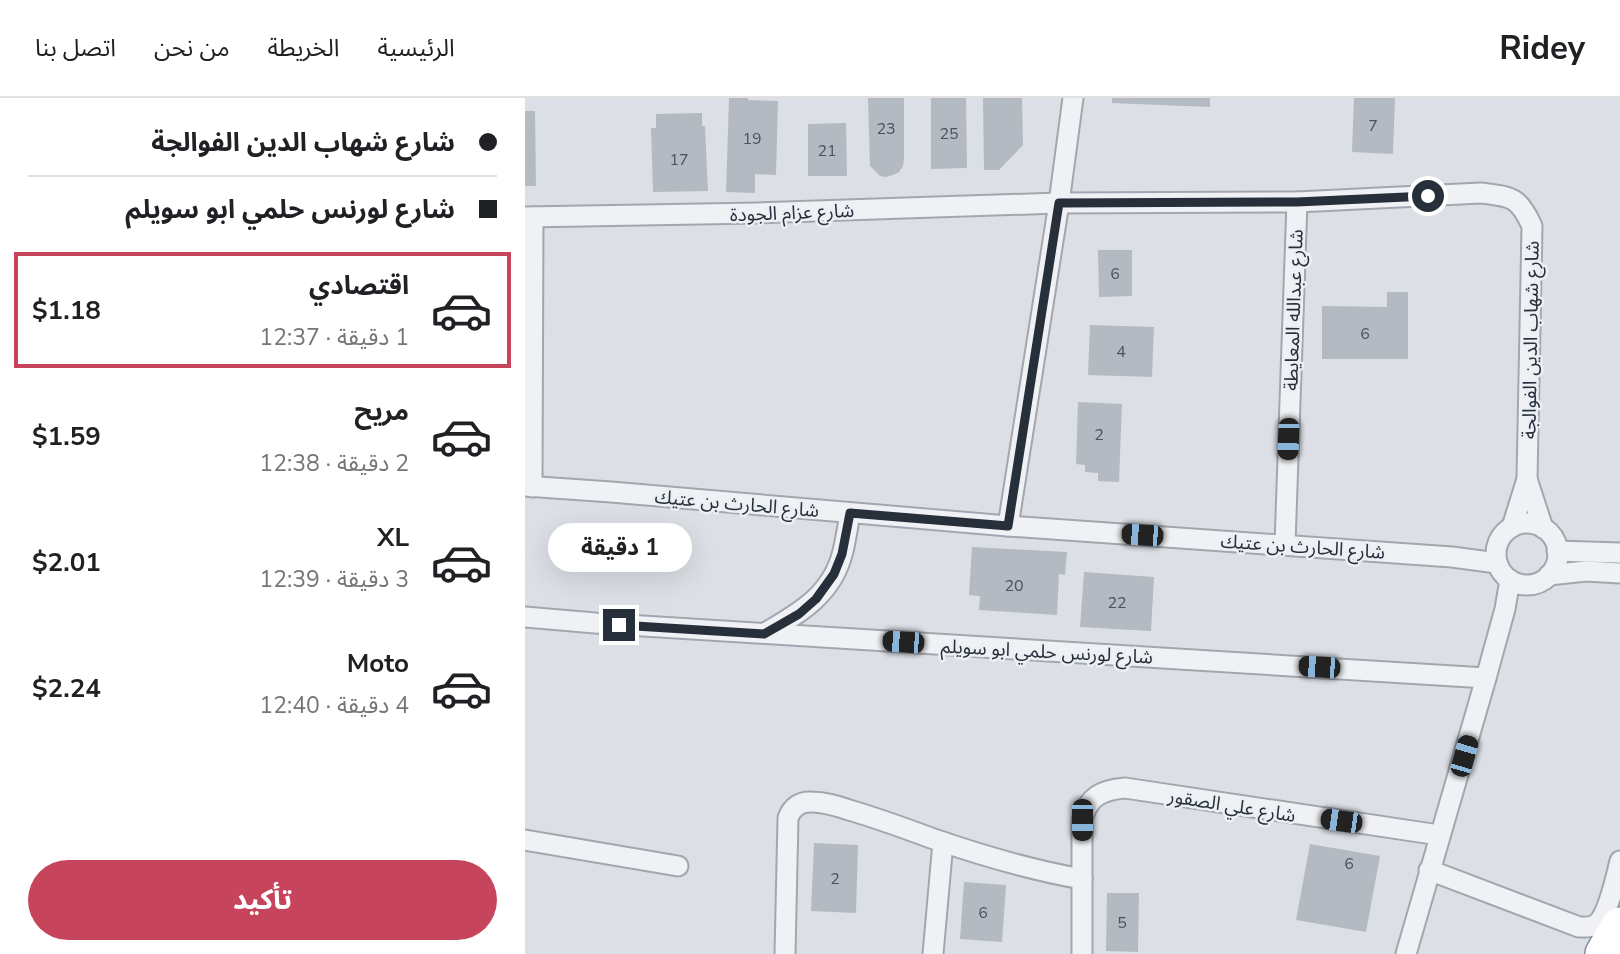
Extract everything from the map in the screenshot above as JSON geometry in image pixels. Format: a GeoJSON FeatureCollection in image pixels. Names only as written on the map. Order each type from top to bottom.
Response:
{"type":"FeatureCollection","features":[{"type":"Feature","properties":{"kind":"highway"},"geometry":{"type":"LineString","coordinates":[[1604,954],[1620,926]]}},
{"type":"Feature","properties":{"kind":"street"},"geometry":{"type":"LineString","coordinates":[[1008,526],[1073,98]]}},
{"type":"Feature","properties":{"kind":"street","name":"شارع شهاب الدين الفوالجة"},"geometry":{"type":"LineString","coordinates":[[1059,203],[1297,202],[1481,193],[1507,197],[1517,202],[1532,226],[1527,479],[1512,527]]}},
{"type":"Feature","properties":{"kind":"street","name":"شارع عبدالله المعايطة"},"geometry":{"type":"LineString","coordinates":[[1285,544],[1297,202]]}},
{"type":"Feature","properties":{"kind":"street","name":"شارع عزام الجودة"},"geometry":{"type":"LineString","coordinates":[[529,217],[758,214],[1059,203]]}},
{"type":"Feature","properties":{"kind":"street"},"geometry":{"type":"LineString","coordinates":[[528,486],[529,217]]}},
{"type":"Feature","properties":{"kind":"street","name":"شارع شهاب الدين الفوالجة"},"geometry":{"type":"LineString","coordinates":[[1527,479],[1543,528]]}},
{"type":"Feature","properties":{"kind":"street","name":"شارع الحارث بن عتيك"},"geometry":{"type":"LineString","coordinates":[[528,486],[1008,526],[1452,557],[1497,563]]}},
{"type":"Feature","properties":{"kind":"street"},"geometry":{"type":"LineString","coordinates":[[764,634],[799,614],[816,599],[834,574],[842,554],[850,513]]}},
{"type":"Feature","properties":{"kind":"street"},"geometry":{"type":"LineString","coordinates":[[1523,523],[1543,528],[1552,536],[1558,556],[1549,576],[1530,585],[1520,585],[1510,580],[1501,573],[1497,563],[1495,553],[1498,542],[1504,533],[1523,523]]}},
{"type":"Feature","properties":{"kind":"street","name":"شارع الحارث بن عتيك"},"geometry":{"type":"LineString","coordinates":[[1452,557],[1498,542]]}},
{"type":"Feature","properties":{"kind":"street"},"geometry":{"type":"LineString","coordinates":[[1557,551],[1620,553]]}},
{"type":"Feature","properties":{"kind":"street"},"geometry":{"type":"LineString","coordinates":[[1549,576],[1586,571],[1620,573]]}},
{"type":"Feature","properties":{"kind":"street"},"geometry":{"type":"LineString","coordinates":[[1406,954],[1486,678],[1510,580]]}},
{"type":"Feature","properties":{"kind":"street"},"geometry":{"type":"LineString","coordinates":[[1505,609],[1530,585]]}},
{"type":"Feature","properties":{"kind":"street","name":"شارع لورنس حلمي ابو سويلم"},"geometry":{"type":"LineString","coordinates":[[525,617],[1486,678]]}},
{"type":"Feature","properties":{"kind":"street","name":"شارع علي الصقور"},"geometry":{"type":"LineString","coordinates":[[1082,879],[1082,820],[1085,808],[1092,799],[1110,789],[1125,788],[1439,835]]}},
{"type":"Feature","properties":{"kind":"street"},"geometry":{"type":"LineString","coordinates":[[785,954],[789,818],[797,805],[812,802],[830,804],[1041,871],[1082,879],[1082,954]]}},
{"type":"Feature","properties":{"kind":"street"},"geometry":{"type":"LineString","coordinates":[[525,840],[678,866]]}},
{"type":"Feature","properties":{"kind":"street"},"geometry":{"type":"LineString","coordinates":[[933,954],[943,842]]}},
{"type":"Feature","properties":{"kind":"street"},"geometry":{"type":"LineString","coordinates":[[1429,870],[1587,928],[1599,922],[1606,909],[1620,862]]}},
{"type":"Feature","properties":{"kind":"building"},"geometry":{"type":"Polygon","coordinates":[[[729,98],[778,101],[776,175],[755,174],[755,193],[726,192],[729,98]]]}},
{"type":"Feature","properties":{"kind":"building"},"geometry":{"type":"Polygon","coordinates":[[[868,98],[904,98],[903,166],[899,172],[886,177],[880,176],[870,166],[868,98]]]}},
{"type":"Feature","properties":{"kind":"building"},"geometry":{"type":"Polygon","coordinates":[[[931,98],[966,98],[967,168],[931,169],[931,98]]]}},
{"type":"Feature","properties":{"kind":"building"},"geometry":{"type":"Polygon","coordinates":[[[983,98],[1022,98],[1023,145],[999,170],[984,170],[983,98]]]}},
{"type":"Feature","properties":{"kind":"building"},"geometry":{"type":"Polygon","coordinates":[[[1112,98],[1210,98],[1210,107],[1112,103],[1112,98]]]}},
{"type":"Feature","properties":{"kind":"building"},"geometry":{"type":"Polygon","coordinates":[[[1354,98],[1395,98],[1393,154],[1352,152],[1354,98]]]}},
{"type":"Feature","properties":{"kind":"building"},"geometry":{"type":"Polygon","coordinates":[[[525,111],[535,111],[536,186],[525,186],[525,111]]]}},
{"type":"Feature","properties":{"kind":"building"},"geometry":{"type":"Polygon","coordinates":[[[702,113],[708,191],[653,192],[651,128],[656,128],[656,114],[702,113]]]}},
{"type":"Feature","properties":{"kind":"building"},"geometry":{"type":"Polygon","coordinates":[[[846,123],[847,176],[808,176],[808,124],[846,123]]]}},
{"type":"Feature","properties":{"kind":"building"},"geometry":{"type":"Polygon","coordinates":[[[1098,250],[1132,250],[1132,296],[1099,297],[1098,250]]]}},
{"type":"Feature","properties":{"kind":"building"},"geometry":{"type":"Polygon","coordinates":[[[1387,292],[1408,292],[1408,359],[1322,359],[1322,306],[1387,307],[1387,292]]]}},
{"type":"Feature","properties":{"kind":"building"},"geometry":{"type":"Polygon","coordinates":[[[1090,325],[1154,327],[1152,377],[1088,375],[1090,325]]]}},
{"type":"Feature","properties":{"kind":"building"},"geometry":{"type":"Polygon","coordinates":[[[1078,402],[1122,404],[1119,482],[1098,481],[1098,473],[1085,472],[1085,465],[1076,464],[1078,402]]]}},
{"type":"Feature","properties":{"kind":"building"},"geometry":{"type":"Polygon","coordinates":[[[972,547],[1067,552],[1065,575],[1059,574],[1057,615],[979,610],[980,596],[969,595],[972,547]]]}},
{"type":"Feature","properties":{"kind":"building"},"geometry":{"type":"Polygon","coordinates":[[[1084,572],[1154,577],[1151,631],[1080,627],[1084,572]]]}},
{"type":"Feature","properties":{"kind":"building"},"geometry":{"type":"Polygon","coordinates":[[[814,843],[858,845],[856,913],[811,911],[814,843]]]}},
{"type":"Feature","properties":{"kind":"building"},"geometry":{"type":"Polygon","coordinates":[[[1310,844],[1380,856],[1366,932],[1296,920],[1310,844]]]}},
{"type":"Feature","properties":{"kind":"building"},"geometry":{"type":"Polygon","coordinates":[[[964,882],[1006,885],[1002,942],[960,939],[964,882]]]}},
{"type":"Feature","properties":{"kind":"building"},"geometry":{"type":"Polygon","coordinates":[[[1107,893],[1139,893],[1138,952],[1106,951],[1107,893]]]}},
{"type":"Feature","properties":{"kind":"route"},"geometry":{"type":"LineString","coordinates":[[619,625],[764,634],[799,614],[816,599],[834,574],[842,554],[850,513],[1008,526],[1059,203],[1297,202],[1428,196]]}}]}
